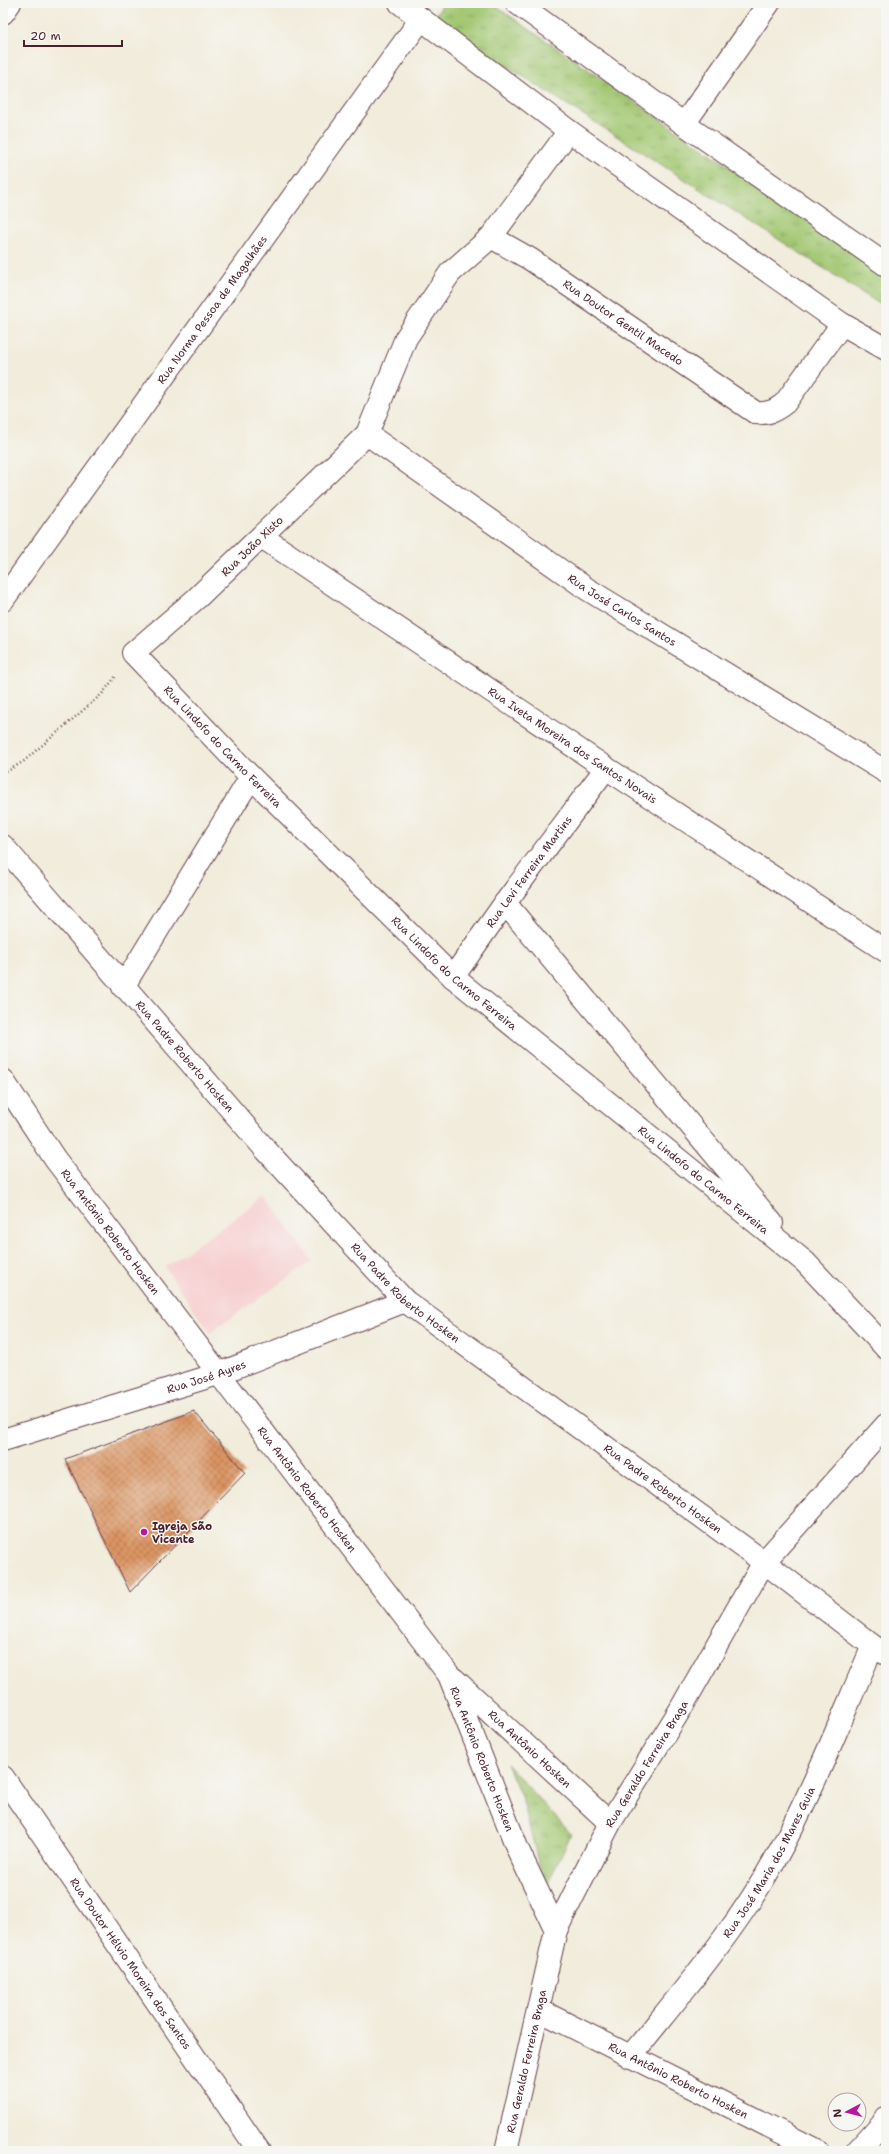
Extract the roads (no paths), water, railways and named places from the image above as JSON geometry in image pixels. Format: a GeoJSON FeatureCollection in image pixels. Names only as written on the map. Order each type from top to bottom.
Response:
{"type":"FeatureCollection","features":[{"type":"Feature","properties":{"kind":"street"},"geometry":{"type":"LineString","coordinates":[[3,13],[10,3]]}},
{"type":"Feature","properties":{"kind":"street"},"geometry":{"type":"LineString","coordinates":[[400,3],[569,131],[842,324],[882,347]]}},
{"type":"Feature","properties":{"kind":"street"},"geometry":{"type":"LineString","coordinates":[[517,3],[684,124],[886,265]]}},
{"type":"Feature","properties":{"kind":"street"},"geometry":{"type":"LineString","coordinates":[[684,124],[769,3]]}},
{"type":"Feature","properties":{"kind":"street","name":"Rua Norma Pessoa de Magalhães"},"geometry":{"type":"LineString","coordinates":[[3,600],[421,19]]}},
{"type":"Feature","properties":{"kind":"street"},"geometry":{"type":"LineString","coordinates":[[367,434],[391,371],[406,338],[450,274],[491,237],[569,131]]}},
{"type":"Feature","properties":{"kind":"street","name":"Rua Doutor Gentil Macedo"},"geometry":{"type":"LineString","coordinates":[[491,237],[530,258],[756,413],[766,414],[776,410],[785,403],[842,324]]}},
{"type":"Feature","properties":{"kind":"street","name":"Rua João Xisto"},"geometry":{"type":"LineString","coordinates":[[133,653],[197,598],[262,537],[367,434]]}},
{"type":"Feature","properties":{"kind":"street","name":"Rua José Carlos Santos"},"geometry":{"type":"LineString","coordinates":[[367,434],[587,589],[886,772]]}},
{"type":"Feature","properties":{"kind":"street","name":"Rua Iveta Moreira dos Santos Novais"},"geometry":{"type":"LineString","coordinates":[[262,537],[606,768],[886,951]]}},
{"type":"Feature","properties":{"kind":"street","name":"Rua Lindofo do Carmo Ferreira"},"geometry":{"type":"LineString","coordinates":[[133,653],[251,778],[453,977],[805,1262]]}},
{"type":"Feature","properties":{"kind":"street","name":"Rua Levi Ferreira Martins"},"geometry":{"type":"LineString","coordinates":[[453,977],[505,903],[606,768]]}},
{"type":"Feature","properties":{"kind":"street"},"geometry":{"type":"LineString","coordinates":[[123,987],[251,778]]}},
{"type":"Feature","properties":{"kind":"street","name":"Rua Padre Roberto Hosken"},"geometry":{"type":"LineString","coordinates":[[3,846],[123,987],[266,1150],[405,1301],[764,1562],[879,1650]]}},
{"type":"Feature","properties":{"kind":"street","name":"Rua Lindofo do Carmo Ferreira"},"geometry":{"type":"LineString","coordinates":[[505,903],[805,1262],[886,1348]]}},
{"type":"Feature","properties":{"kind":"street","name":"Rua Antônio Roberto Hosken"},"geometry":{"type":"LineString","coordinates":[[3,1080],[55,1159],[449,1675],[518,1850],[556,1930]]}},
{"type":"Feature","properties":{"kind":"street","name":"Rua José Ayres"},"geometry":{"type":"LineString","coordinates":[[3,1440],[218,1374],[405,1301]]}},
{"type":"Feature","properties":{"kind":"street","name":"Rua Geraldo Ferreira Braga"},"geometry":{"type":"LineString","coordinates":[[506,2151],[556,1930],[610,1823],[680,1710],[764,1562],[886,1425]]}},
{"type":"Feature","properties":{"kind":"street","name":"Rua José Maria dos Mares Guia"},"geometry":{"type":"LineString","coordinates":[[630,2057],[716,1950],[748,1904],[777,1856],[879,1650]]}},
{"type":"Feature","properties":{"kind":"street","name":"Rua Antônio Hosken"},"geometry":{"type":"LineString","coordinates":[[449,1675],[610,1823]]}},
{"type":"Feature","properties":{"kind":"street","name":"Rua Doutor Hélvio Moreira dos Santos"},"geometry":{"type":"LineString","coordinates":[[3,1777],[259,2151]]}},
{"type":"Feature","properties":{"kind":"street","name":"Rua Antônio Roberto Hosken"},"geometry":{"type":"LineString","coordinates":[[539,2010],[818,2151]]}},
{"type":"Feature","properties":{"kind":"street"},"geometry":{"type":"LineString","coordinates":[[857,2151],[886,2119]]}},
{"type":"Feature","properties":{"kind":"place","name":"Igreja São Vicente"},"geometry":{"type":"Point","coordinates":[144,1532]}}]}
